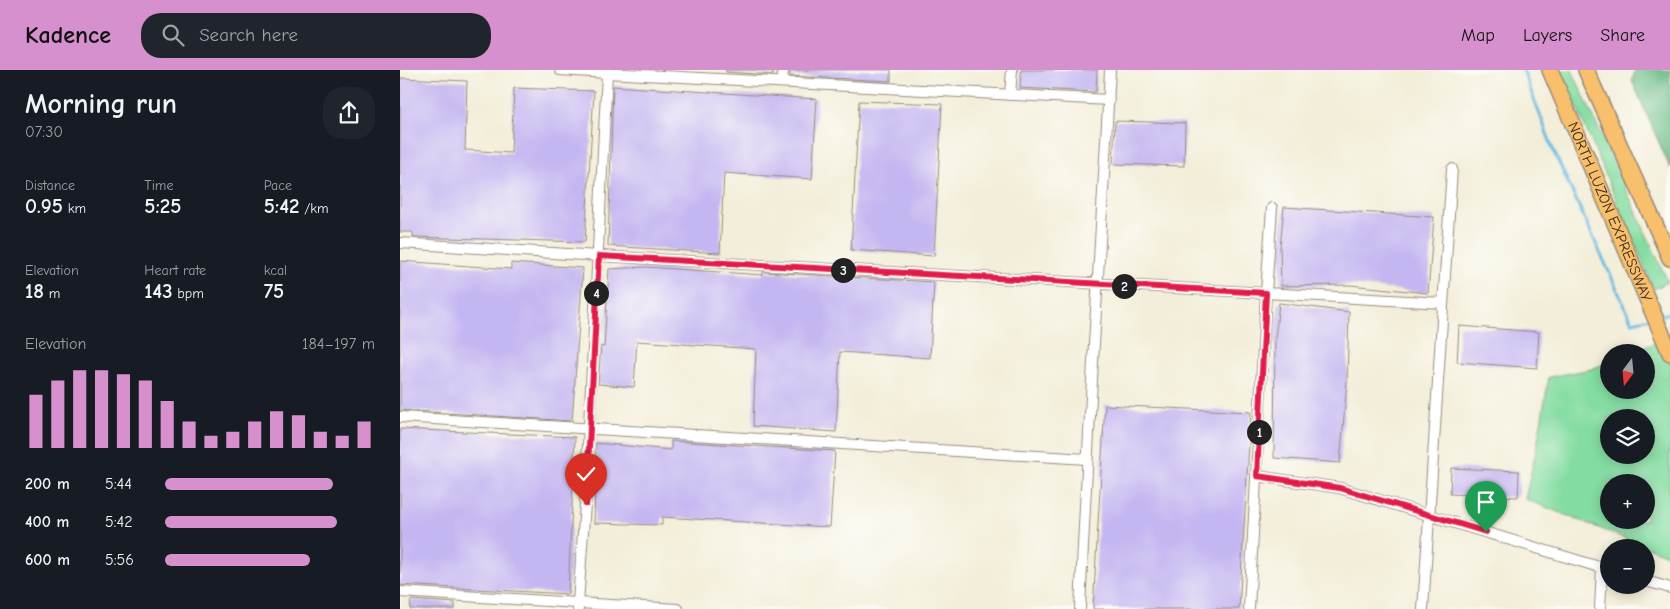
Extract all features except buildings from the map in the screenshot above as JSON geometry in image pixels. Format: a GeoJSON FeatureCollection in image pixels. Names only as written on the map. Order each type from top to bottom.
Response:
{"type":"FeatureCollection","features":[{"type":"Feature","properties":{"kind":"highway","name":"NORTH LUZON EXPRESSWAY"},"geometry":{"type":"LineString","coordinates":[[1550,70],[1633,270],[1670,353]]}},
{"type":"Feature","properties":{"kind":"highway"},"geometry":{"type":"LineString","coordinates":[[1586,70],[1670,258]]}},
{"type":"Feature","properties":{"kind":"lane"},"geometry":{"type":"LineString","coordinates":[[560,70],[607,71],[1108,100]]}},
{"type":"Feature","properties":{"kind":"lane"},"geometry":{"type":"LineString","coordinates":[[782,70],[782,82]]}},
{"type":"Feature","properties":{"kind":"lane"},"geometry":{"type":"LineString","coordinates":[[1010,95],[1012,70]]}},
{"type":"Feature","properties":{"kind":"lane"},"geometry":{"type":"LineString","coordinates":[[1080,609],[1110,70]]}},
{"type":"Feature","properties":{"kind":"lane"},"geometry":{"type":"LineString","coordinates":[[578,606],[599,256],[607,71]]}},
{"type":"Feature","properties":{"kind":"lane"},"geometry":{"type":"LineString","coordinates":[[1423,609],[1452,169]]}},
{"type":"Feature","properties":{"kind":"lane"},"geometry":{"type":"LineString","coordinates":[[1249,609],[1272,208]]}},
{"type":"Feature","properties":{"kind":"lane"},"geometry":{"type":"LineString","coordinates":[[400,243],[1099,285],[1443,303]]}},
{"type":"Feature","properties":{"kind":"lane"},"geometry":{"type":"LineString","coordinates":[[400,417],[1087,459]]}},
{"type":"Feature","properties":{"kind":"lane"},"geometry":{"type":"LineString","coordinates":[[1257,476],[1340,488],[1600,567]]}},
{"type":"Feature","properties":{"kind":"lane"},"geometry":{"type":"LineString","coordinates":[[1655,584],[1670,588]]}},
{"type":"Feature","properties":{"kind":"lane"},"geometry":{"type":"LineString","coordinates":[[400,592],[578,606],[678,609]]}},
{"type":"Feature","properties":{"kind":"lane"},"geometry":{"type":"LineString","coordinates":[[1600,609],[1602,594]]}},
{"type":"Feature","properties":{"kind":"green space"},"geometry":{"type":"Polygon","coordinates":[[[1561,70],[1572,70],[1668,282],[1654,289],[1561,70]]]}},
{"type":"Feature","properties":{"kind":"green space"},"geometry":{"type":"Polygon","coordinates":[[[1635,70],[1670,70],[1670,168],[1632,81],[1635,70]]]}},
{"type":"Feature","properties":{"kind":"green space"},"geometry":{"type":"Polygon","coordinates":[[[1670,337],[1670,556],[1655,550],[1655,539],[1627,539],[1601,529],[1655,529],[1655,474],[1600,474],[1600,528],[1525,499],[1537,446],[1549,377],[1600,366],[1600,399],[1655,399],[1655,344],[1652,344],[1670,337]]]}},
{"type":"Feature","properties":{"kind":"waterway"},"geometry":{"type":"LineString","coordinates":[[1523,70],[1554,152],[1632,322],[1650,318]]}},
{"type":"Feature","properties":{"kind":"waterway"},"geometry":{"type":"LineString","coordinates":[[1659,316],[1670,313]]}},
{"type":"Feature","properties":{"kind":"route"},"geometry":{"type":"LineString","coordinates":[[586,504],[599,256],[1266,293],[1257,476],[1340,488],[1486,532]]}}]}
